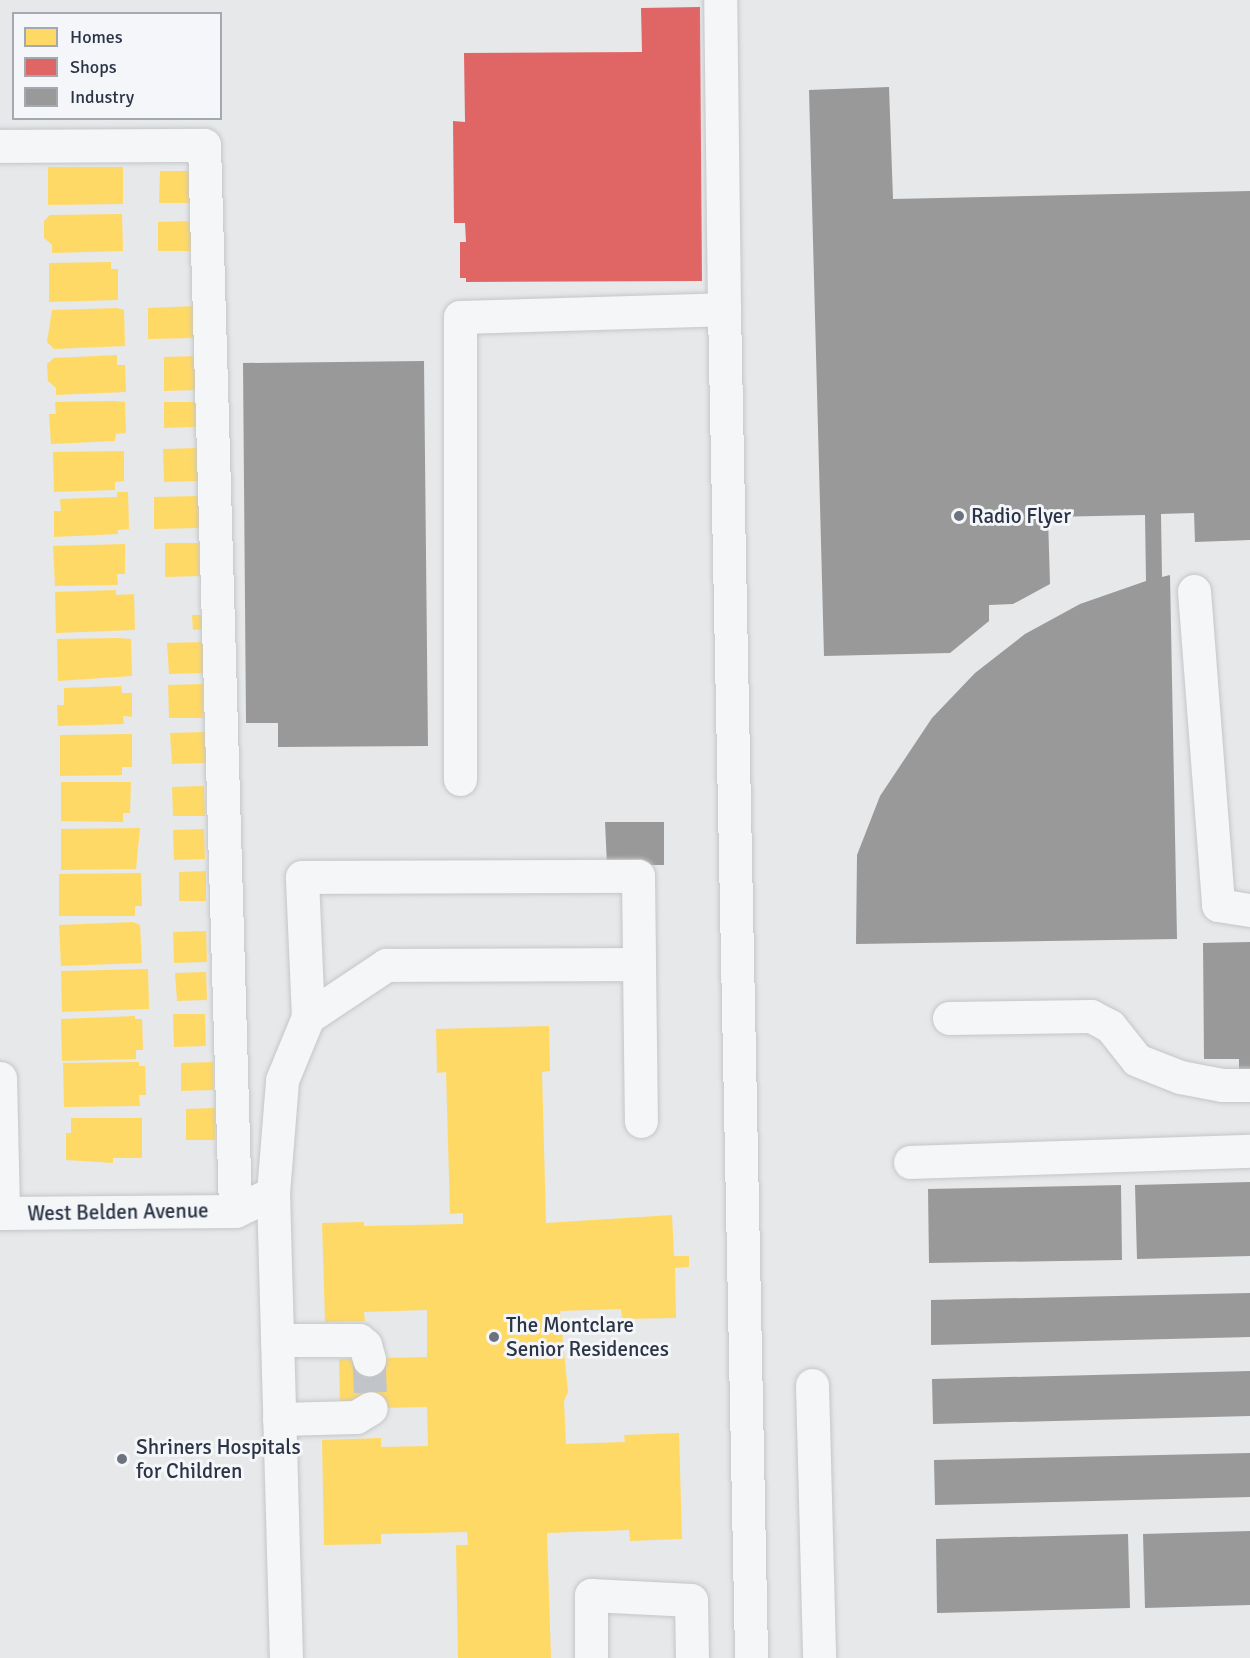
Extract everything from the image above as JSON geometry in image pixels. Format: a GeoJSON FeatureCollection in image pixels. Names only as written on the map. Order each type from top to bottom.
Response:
{"type":"FeatureCollection","features":[{"type":"Feature","properties":{"kind":"street"},"geometry":{"type":"LineString","coordinates":[[720,0],[751,1658]]}},
{"type":"Feature","properties":{"kind":"street"},"geometry":{"type":"LineString","coordinates":[[0,146],[204,145],[236,1211],[273,1193]]}},
{"type":"Feature","properties":{"kind":"street"},"geometry":{"type":"LineString","coordinates":[[460,779],[460,317],[724,309]]}},
{"type":"Feature","properties":{"kind":"street"},"geometry":{"type":"LineString","coordinates":[[1194,591],[1218,905],[1250,910]]}},
{"type":"Feature","properties":{"kind":"street"},"geometry":{"type":"LineString","coordinates":[[286,1658],[273,1193],[282,1080],[308,1017],[302,877],[638,876],[641,1121]]}},
{"type":"Feature","properties":{"kind":"street"},"geometry":{"type":"LineString","coordinates":[[308,1017],[386,965],[639,964]]}},
{"type":"Feature","properties":{"kind":"street"},"geometry":{"type":"LineString","coordinates":[[949,1018],[1091,1016],[1110,1026],[1137,1060],[1180,1077],[1222,1085],[1250,1085]]}},
{"type":"Feature","properties":{"kind":"street"},"geometry":{"type":"LineString","coordinates":[[0,1078],[1,1214]]}},
{"type":"Feature","properties":{"kind":"street"},"geometry":{"type":"LineString","coordinates":[[910,1162],[1250,1151]]}},
{"type":"Feature","properties":{"kind":"street","name":"West Belden Avenue"},"geometry":{"type":"LineString","coordinates":[[1,1214],[236,1211]]}},
{"type":"Feature","properties":{"kind":"street"},"geometry":{"type":"LineString","coordinates":[[277,1340],[359,1340],[365,1345],[369,1359]]}},
{"type":"Feature","properties":{"kind":"street"},"geometry":{"type":"LineString","coordinates":[[812,1385],[819,1658]]}},
{"type":"Feature","properties":{"kind":"street"},"geometry":{"type":"LineString","coordinates":[[279,1419],[356,1417],[371,1408]]}},
{"type":"Feature","properties":{"kind":"street"},"geometry":{"type":"LineString","coordinates":[[591,1658],[591,1595],[691,1600],[692,1658]]}},
{"type":"Feature","properties":{"kind":"building: Homes"},"geometry":{"type":"Polygon","coordinates":[[[48,167],[123,167],[123,204],[48,205],[48,167]]]}},
{"type":"Feature","properties":{"kind":"building: Homes"},"geometry":{"type":"Polygon","coordinates":[[[160,171],[194,171],[194,203],[159,203],[160,171]]]}},
{"type":"Feature","properties":{"kind":"building: Homes"},"geometry":{"type":"Polygon","coordinates":[[[122,214],[123,251],[52,253],[52,245],[44,238],[44,221],[50,215],[122,214]]]}},
{"type":"Feature","properties":{"kind":"building: Homes"},"geometry":{"type":"Polygon","coordinates":[[[192,221],[192,251],[158,251],[158,222],[192,221]]]}},
{"type":"Feature","properties":{"kind":"building: Homes"},"geometry":{"type":"Polygon","coordinates":[[[111,262],[111,269],[118,269],[118,300],[49,302],[49,263],[111,262]]]}},
{"type":"Feature","properties":{"kind":"building: Homes"},"geometry":{"type":"Polygon","coordinates":[[[196,306],[196,338],[148,339],[148,308],[196,306]]]}},
{"type":"Feature","properties":{"kind":"building: Homes"},"geometry":{"type":"Polygon","coordinates":[[[117,308],[124,310],[125,346],[54,349],[47,342],[52,310],[117,308]]]}},
{"type":"Feature","properties":{"kind":"building: Homes"},"geometry":{"type":"Polygon","coordinates":[[[117,355],[117,365],[125,365],[126,392],[56,395],[56,388],[48,381],[47,364],[54,358],[117,355]]]}},
{"type":"Feature","properties":{"kind":"building: Homes"},"geometry":{"type":"Polygon","coordinates":[[[196,356],[197,390],[164,391],[164,357],[196,356]]]}},
{"type":"Feature","properties":{"kind":"building: Homes"},"geometry":{"type":"Polygon","coordinates":[[[55,402],[125,402],[126,433],[116,434],[115,441],[51,444],[49,414],[56,414],[55,402]]]}},
{"type":"Feature","properties":{"kind":"building: Homes"},"geometry":{"type":"Polygon","coordinates":[[[164,402],[197,402],[197,427],[164,428],[164,402]]]}},
{"type":"Feature","properties":{"kind":"building: Homes"},"geometry":{"type":"Polygon","coordinates":[[[197,448],[198,481],[164,482],[163,449],[197,448]]]}},
{"type":"Feature","properties":{"kind":"building: Homes"},"geometry":{"type":"Polygon","coordinates":[[[124,451],[124,481],[115,482],[115,490],[54,492],[53,452],[124,451]]]}},
{"type":"Feature","properties":{"kind":"building: Homes"},"geometry":{"type":"Polygon","coordinates":[[[117,492],[128,492],[129,529],[118,530],[118,534],[54,537],[54,511],[61,511],[60,499],[117,497],[117,492]]]}},
{"type":"Feature","properties":{"kind":"building: Homes"},"geometry":{"type":"Polygon","coordinates":[[[199,496],[200,528],[154,529],[154,497],[199,496]]]}},
{"type":"Feature","properties":{"kind":"building: Homes"},"geometry":{"type":"Polygon","coordinates":[[[165,543],[199,543],[200,576],[165,577],[165,543]]]}},
{"type":"Feature","properties":{"kind":"building: Homes"},"geometry":{"type":"Polygon","coordinates":[[[125,544],[125,574],[117,574],[118,585],[55,586],[53,546],[125,544]]]}},
{"type":"Feature","properties":{"kind":"building: Homes"},"geometry":{"type":"Polygon","coordinates":[[[116,590],[116,595],[134,594],[135,630],[56,633],[55,592],[116,590]]]}},
{"type":"Feature","properties":{"kind":"building: Homes"},"geometry":{"type":"Polygon","coordinates":[[[192,615],[204,615],[205,629],[193,630],[192,615]]]}},
{"type":"Feature","properties":{"kind":"building: Homes"},"geometry":{"type":"Polygon","coordinates":[[[57,639],[131,639],[132,676],[58,681],[57,639]]]}},
{"type":"Feature","properties":{"kind":"building: Homes"},"geometry":{"type":"Polygon","coordinates":[[[204,642],[205,673],[169,674],[167,643],[204,642]]]}},
{"type":"Feature","properties":{"kind":"building: Homes"},"geometry":{"type":"Polygon","coordinates":[[[203,684],[203,718],[169,718],[168,685],[203,684]]]}},
{"type":"Feature","properties":{"kind":"building: Homes"},"geometry":{"type":"Polygon","coordinates":[[[121,686],[122,693],[132,693],[132,717],[123,716],[124,724],[58,726],[57,705],[64,705],[64,688],[121,686]]]}},
{"type":"Feature","properties":{"kind":"building: Homes"},"geometry":{"type":"Polygon","coordinates":[[[205,732],[206,763],[172,764],[170,733],[205,732]]]}},
{"type":"Feature","properties":{"kind":"building: Homes"},"geometry":{"type":"Polygon","coordinates":[[[132,734],[132,767],[122,767],[122,775],[60,776],[60,735],[132,734]]]}},
{"type":"Feature","properties":{"kind":"building: Homes"},"geometry":{"type":"Polygon","coordinates":[[[61,782],[131,782],[130,813],[123,813],[123,822],[61,821],[61,782]]]}},
{"type":"Feature","properties":{"kind":"building: Homes"},"geometry":{"type":"Polygon","coordinates":[[[204,786],[205,816],[173,816],[172,787],[204,786]]]}},
{"type":"Feature","properties":{"kind":"building: Homes"},"geometry":{"type":"Polygon","coordinates":[[[140,828],[136,869],[61,870],[61,829],[140,828]]]}},
{"type":"Feature","properties":{"kind":"building: Homes"},"geometry":{"type":"Polygon","coordinates":[[[204,829],[205,859],[174,860],[173,830],[204,829]]]}},
{"type":"Feature","properties":{"kind":"building: Homes"},"geometry":{"type":"Polygon","coordinates":[[[206,871],[206,901],[179,901],[179,872],[206,871]]]}},
{"type":"Feature","properties":{"kind":"building: Homes"},"geometry":{"type":"Polygon","coordinates":[[[141,873],[142,906],[135,906],[135,916],[59,916],[59,874],[141,873]]]}},
{"type":"Feature","properties":{"kind":"building: Homes"},"geometry":{"type":"Polygon","coordinates":[[[133,922],[140,925],[142,963],[61,966],[59,925],[133,922]]]}},
{"type":"Feature","properties":{"kind":"building: Homes"},"geometry":{"type":"Polygon","coordinates":[[[206,931],[207,962],[174,963],[173,932],[206,931]]]}},
{"type":"Feature","properties":{"kind":"building: Homes"},"geometry":{"type":"Polygon","coordinates":[[[148,969],[149,1009],[62,1012],[61,971],[148,969]]]}},
{"type":"Feature","properties":{"kind":"building: Homes"},"geometry":{"type":"Polygon","coordinates":[[[206,972],[207,1000],[177,1001],[175,973],[206,972]]]}},
{"type":"Feature","properties":{"kind":"building: Homes"},"geometry":{"type":"Polygon","coordinates":[[[173,1014],[205,1014],[206,1046],[174,1047],[173,1014]]]}},
{"type":"Feature","properties":{"kind":"building: Homes"},"geometry":{"type":"Polygon","coordinates":[[[135,1016],[135,1019],[142,1019],[143,1050],[136,1050],[136,1059],[62,1061],[61,1019],[135,1016]]]}},
{"type":"Feature","properties":{"kind":"building: Homes","name":"The Montclare Senior Residences"},"geometry":{"type":"Polygon","coordinates":[[[549,1026],[550,1071],[542,1072],[546,1223],[672,1215],[674,1256],[689,1256],[689,1267],[675,1268],[676,1318],[622,1319],[621,1309],[560,1311],[568,1392],[564,1401],[566,1444],[625,1442],[624,1435],[679,1433],[682,1539],[630,1541],[629,1530],[547,1533],[551,1658],[458,1658],[456,1545],[468,1545],[467,1532],[381,1534],[381,1544],[324,1545],[322,1440],[381,1438],[381,1447],[428,1446],[427,1407],[340,1409],[339,1359],[427,1357],[427,1310],[364,1312],[365,1321],[325,1322],[322,1223],[364,1222],[364,1226],[463,1224],[463,1213],[450,1214],[446,1072],[437,1073],[436,1029],[549,1026]]]}},
{"type":"Feature","properties":{"kind":"building: Homes"},"geometry":{"type":"Polygon","coordinates":[[[139,1062],[139,1066],[145,1066],[146,1095],[139,1095],[140,1106],[64,1107],[63,1063],[139,1062]]]}},
{"type":"Feature","properties":{"kind":"building: Homes"},"geometry":{"type":"Polygon","coordinates":[[[213,1062],[213,1090],[181,1091],[181,1063],[213,1062]]]}},
{"type":"Feature","properties":{"kind":"building: Homes"},"geometry":{"type":"Polygon","coordinates":[[[215,1108],[215,1140],[186,1140],[186,1109],[215,1108]]]}},
{"type":"Feature","properties":{"kind":"building: Homes"},"geometry":{"type":"Polygon","coordinates":[[[71,1118],[142,1118],[142,1158],[113,1158],[113,1163],[66,1160],[66,1133],[71,1133],[71,1118]]]}},
{"type":"Feature","properties":{"kind":"building: Shops"},"geometry":{"type":"Polygon","coordinates":[[[700,7],[702,281],[466,282],[466,278],[460,278],[460,242],[466,242],[465,223],[454,223],[453,121],[465,122],[464,53],[642,52],[641,8],[700,7]]]}},
{"type":"Feature","properties":{"kind":"building: Industry","name":"Radio Flyer"},"geometry":{"type":"Polygon","coordinates":[[[889,87],[893,199],[1250,191],[1250,540],[1195,542],[1194,513],[1161,514],[1162,577],[1170,575],[1177,939],[856,944],[857,855],[880,796],[932,718],[975,673],[1025,634],[1080,604],[1146,581],[1145,515],[1048,517],[1050,584],[1013,604],[989,605],[989,621],[950,653],[824,656],[809,90],[889,87]]]}},
{"type":"Feature","properties":{"kind":"building: Industry"},"geometry":{"type":"Polygon","coordinates":[[[424,361],[428,746],[278,747],[278,723],[246,723],[243,363],[424,361]]]}},
{"type":"Feature","properties":{"kind":"building: Industry"},"geometry":{"type":"Polygon","coordinates":[[[605,822],[664,822],[664,865],[607,865],[605,822]]]}},
{"type":"Feature","properties":{"kind":"building: Industry"},"geometry":{"type":"Polygon","coordinates":[[[1250,942],[1250,1074],[1239,1074],[1239,1059],[1204,1059],[1203,943],[1250,942]]]}},
{"type":"Feature","properties":{"kind":"building: Industry"},"geometry":{"type":"Polygon","coordinates":[[[1250,1182],[1250,1256],[1137,1259],[1135,1185],[1250,1182]]]}},
{"type":"Feature","properties":{"kind":"building: Industry"},"geometry":{"type":"Polygon","coordinates":[[[1121,1185],[1122,1260],[929,1263],[928,1189],[1121,1185]]]}},
{"type":"Feature","properties":{"kind":"building: Industry"},"geometry":{"type":"Polygon","coordinates":[[[1250,1293],[1250,1337],[931,1345],[931,1300],[1250,1293]]]}},
{"type":"Feature","properties":{"kind":"building: Industry"},"geometry":{"type":"Polygon","coordinates":[[[1250,1371],[1250,1416],[933,1424],[932,1379],[1250,1371]]]}},
{"type":"Feature","properties":{"kind":"building: Industry"},"geometry":{"type":"Polygon","coordinates":[[[1250,1453],[1250,1497],[935,1505],[934,1460],[1250,1453]]]}},
{"type":"Feature","properties":{"kind":"building: Industry"},"geometry":{"type":"Polygon","coordinates":[[[1250,1531],[1250,1605],[1145,1608],[1143,1534],[1250,1531]]]}},
{"type":"Feature","properties":{"kind":"building: Industry"},"geometry":{"type":"Polygon","coordinates":[[[1128,1534],[1130,1608],[937,1613],[936,1539],[1128,1534]]]}},
{"type":"Feature","properties":{"kind":"tunnel"},"geometry":{"type":"LineString","coordinates":[[369,1359],[371,1408]]}},
{"type":"Feature","properties":{"kind":"place","name":"Radio Flyer"},"geometry":{"type":"Point","coordinates":[959,516]}},
{"type":"Feature","properties":{"kind":"place","name":"The Montclare Senior Residences"},"geometry":{"type":"Point","coordinates":[494,1337]}},
{"type":"Feature","properties":{"kind":"place","name":"Shriners Hospitals for Children"},"geometry":{"type":"Point","coordinates":[122,1459]}}]}
